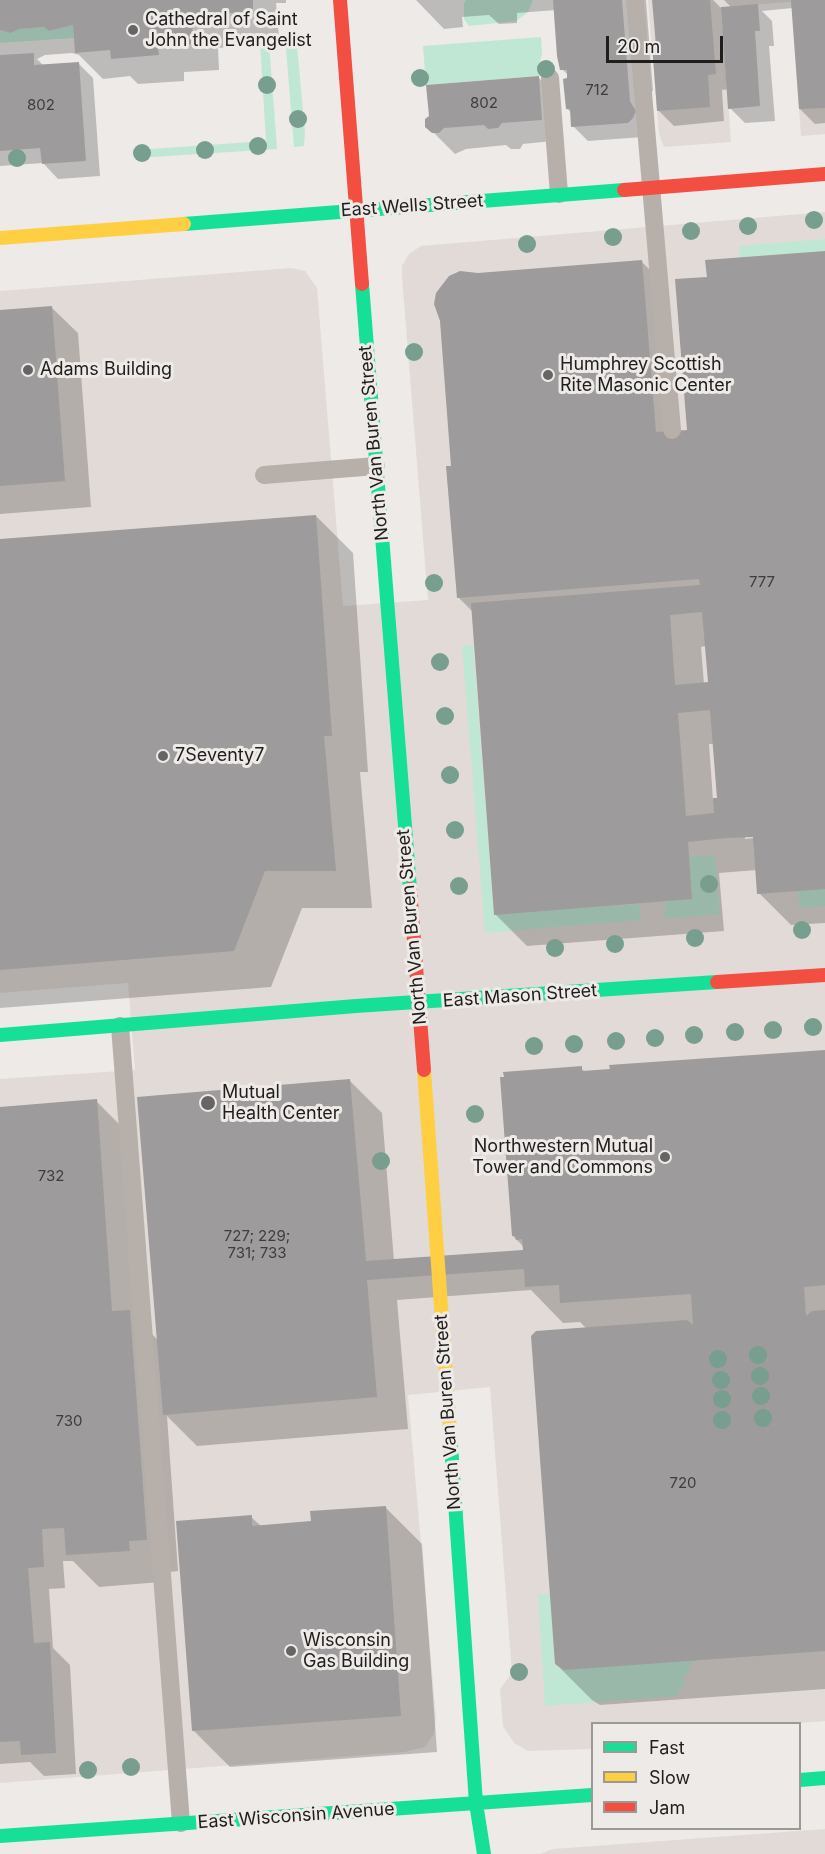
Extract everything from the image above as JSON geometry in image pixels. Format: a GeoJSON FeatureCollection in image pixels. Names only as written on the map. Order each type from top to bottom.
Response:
{"type":"FeatureCollection","features":[{"type":"Feature","properties":{"kind":"main road","name":"North Van Buren Street"},"geometry":{"type":"LineString","coordinates":[[340,0],[419,1003],[476,1803],[484,1854]]}},
{"type":"Feature","properties":{"kind":"main road","name":"East Wells Street"},"geometry":{"type":"LineString","coordinates":[[0,238],[825,174]]}},
{"type":"Feature","properties":{"kind":"main road","name":"East Mason Street"},"geometry":{"type":"LineString","coordinates":[[0,1035],[825,975]]}},
{"type":"Feature","properties":{"kind":"main road"},"geometry":{"type":"LineString","coordinates":[[801,1780],[825,1778]]}},
{"type":"Feature","properties":{"kind":"main road","name":"East Wisconsin Avenue"},"geometry":{"type":"LineString","coordinates":[[0,1836],[591,1795]]}},
{"type":"Feature","properties":{"kind":"lane"},"geometry":{"type":"LineString","coordinates":[[635,0],[672,430]]}},
{"type":"Feature","properties":{"kind":"lane"},"geometry":{"type":"LineString","coordinates":[[550,78],[559,194]]}},
{"type":"Feature","properties":{"kind":"lane"},"geometry":{"type":"LineString","coordinates":[[264,475],[376,466]]}},
{"type":"Feature","properties":{"kind":"lane"},"geometry":{"type":"LineString","coordinates":[[120,1026],[181,1823]]}},
{"type":"Feature","properties":{"kind":"shaded area"},"geometry":{"type":"Polygon","coordinates":[[[648,0],[825,0],[825,134],[801,136],[791,2],[721,7],[731,142],[664,147],[659,134],[648,0]]]}},
{"type":"Feature","properties":{"kind":"shaded area"},"geometry":{"type":"Polygon","coordinates":[[[825,212],[825,1721],[801,1723],[591,1722],[591,1749],[528,1751],[514,1743],[503,1726],[500,1689],[512,1673],[490,1387],[408,1395],[436,1717],[434,1734],[425,1747],[405,1752],[0,1783],[0,1079],[135,1070],[128,983],[0,993],[0,291],[291,268],[305,271],[317,288],[343,606],[428,600],[402,277],[402,266],[409,254],[421,246],[825,212]]]}},
{"type":"Feature","properties":{"kind":"shaded area"},"geometry":{"type":"Polygon","coordinates":[[[825,1829],[825,1854],[540,1854],[553,1849],[825,1829]]]}},
{"type":"Feature","properties":{"kind":"green space"},"geometry":{"type":"Polygon","coordinates":[[[466,0],[533,0],[528,12],[516,21],[469,26],[464,19],[466,0]]]}},
{"type":"Feature","properties":{"kind":"green space"},"geometry":{"type":"Polygon","coordinates":[[[73,25],[74,38],[0,43],[0,30],[11,33],[19,29],[44,27],[49,31],[73,25]]]}},
{"type":"Feature","properties":{"kind":"green space"},"geometry":{"type":"Polygon","coordinates":[[[296,35],[305,133],[304,146],[294,147],[285,36],[296,35]]]}},
{"type":"Feature","properties":{"kind":"green space"},"geometry":{"type":"Polygon","coordinates":[[[541,37],[542,54],[538,68],[539,76],[426,85],[423,46],[541,37]]]}},
{"type":"Feature","properties":{"kind":"green space"},"geometry":{"type":"Polygon","coordinates":[[[260,43],[269,43],[277,149],[136,158],[136,150],[266,141],[260,43]]]}},
{"type":"Feature","properties":{"kind":"green space"},"geometry":{"type":"Polygon","coordinates":[[[825,239],[825,251],[740,258],[739,246],[825,239]]]}},
{"type":"Feature","properties":{"kind":"green space"},"geometry":{"type":"Polygon","coordinates":[[[473,645],[494,914],[640,904],[641,920],[485,933],[462,646],[473,645]]]}},
{"type":"Feature","properties":{"kind":"green space"},"geometry":{"type":"Polygon","coordinates":[[[715,855],[720,914],[665,919],[665,902],[692,899],[689,857],[715,855]]]}},
{"type":"Feature","properties":{"kind":"green space"},"geometry":{"type":"Polygon","coordinates":[[[825,889],[825,906],[800,908],[798,891],[825,889]]]}},
{"type":"Feature","properties":{"kind":"green space"},"geometry":{"type":"Polygon","coordinates":[[[559,1593],[697,1659],[690,1665],[687,1675],[684,1676],[684,1688],[678,1689],[678,1696],[545,1706],[538,1595],[559,1593]]]}},
{"type":"Feature","properties":{"kind":"building","name":"Cathedral of Saint John the Evangelist"},"geometry":{"type":"Polygon","coordinates":[[[0,0],[253,0],[253,11],[219,14],[220,21],[192,23],[194,44],[158,47],[159,55],[111,59],[110,50],[75,53],[73,25],[49,31],[44,27],[19,29],[11,33],[0,30],[0,0]]]}},
{"type":"Feature","properties":{"kind":"building"},"geometry":{"type":"Polygon","coordinates":[[[553,0],[622,0],[630,101],[636,111],[628,123],[571,127],[570,109],[566,109],[563,79],[567,78],[567,70],[560,70],[557,56],[553,0]]]}},
{"type":"Feature","properties":{"kind":"building"},"geometry":{"type":"Polygon","coordinates":[[[652,0],[710,0],[716,74],[708,75],[710,107],[657,111],[652,45],[656,45],[652,0]]]}},
{"type":"Feature","properties":{"kind":"building"},"geometry":{"type":"Polygon","coordinates":[[[791,0],[825,0],[825,108],[799,109],[791,0]]]}},
{"type":"Feature","properties":{"kind":"building"},"geometry":{"type":"Polygon","coordinates":[[[758,4],[760,31],[755,31],[760,106],[728,109],[721,7],[758,4]]]}},
{"type":"Feature","properties":{"kind":"building"},"geometry":{"type":"Polygon","coordinates":[[[34,53],[34,65],[79,62],[86,161],[42,164],[40,148],[0,151],[0,55],[34,53]]]}},
{"type":"Feature","properties":{"kind":"building"},"geometry":{"type":"Polygon","coordinates":[[[539,76],[542,120],[502,123],[498,128],[488,129],[484,125],[444,128],[439,133],[432,133],[425,127],[425,119],[429,116],[426,85],[539,76]]]}},
{"type":"Feature","properties":{"kind":"building"},"geometry":{"type":"Polygon","coordinates":[[[825,251],[825,889],[757,894],[753,837],[726,838],[688,842],[692,899],[494,915],[471,603],[700,585],[699,579],[457,598],[446,466],[451,466],[440,321],[434,304],[436,293],[449,276],[460,271],[478,273],[642,260],[656,432],[687,430],[675,279],[707,277],[705,260],[825,251]],[[702,612],[670,615],[675,685],[708,682],[702,612]],[[710,710],[678,713],[686,816],[714,813],[713,798],[717,798],[710,710]]]}},
{"type":"Feature","properties":{"kind":"building","name":"Adams Building"},"geometry":{"type":"Polygon","coordinates":[[[52,306],[65,481],[0,486],[0,310],[52,306]]]}},
{"type":"Feature","properties":{"kind":"building","name":"7Seventy7"},"geometry":{"type":"Polygon","coordinates":[[[316,515],[332,736],[324,736],[336,871],[265,871],[234,951],[0,970],[0,539],[316,515]]]}},
{"type":"Feature","properties":{"kind":"building"},"geometry":{"type":"Polygon","coordinates":[[[825,1050],[825,1285],[804,1287],[806,1316],[812,1311],[825,1310],[825,1651],[564,1670],[555,1664],[531,1336],[536,1331],[687,1320],[693,1325],[691,1294],[560,1303],[559,1285],[525,1287],[524,1269],[367,1280],[377,1397],[163,1415],[137,1097],[350,1079],[366,1261],[523,1250],[522,1239],[516,1240],[515,1236],[512,1236],[500,1077],[504,1077],[503,1072],[582,1066],[582,1071],[610,1069],[609,1065],[825,1050]]]}},
{"type":"Feature","properties":{"kind":"building"},"geometry":{"type":"Polygon","coordinates":[[[97,1099],[112,1311],[130,1310],[147,1540],[129,1541],[130,1551],[66,1555],[64,1528],[42,1529],[44,1567],[28,1568],[34,1643],[50,1642],[56,1753],[21,1755],[20,1741],[0,1742],[0,1107],[97,1099]]]}},
{"type":"Feature","properties":{"kind":"building","name":"Wisconsin Gas Building"},"geometry":{"type":"Polygon","coordinates":[[[386,1506],[401,1716],[192,1731],[176,1521],[252,1515],[252,1526],[311,1521],[310,1511],[386,1506]]]}},
{"type":"Feature","properties":{"kind":"traffic: fast"},"geometry":{"type":"LineString","coordinates":[[184,224],[624,190]]}},
{"type":"Feature","properties":{"kind":"traffic: fast"},"geometry":{"type":"LineString","coordinates":[[362,284],[410,889]]}},
{"type":"Feature","properties":{"kind":"traffic: fast"},"geometry":{"type":"LineString","coordinates":[[0,1035],[356,1006],[717,982]]}},
{"type":"Feature","properties":{"kind":"traffic: fast"},"geometry":{"type":"LineString","coordinates":[[450,1431],[476,1803],[484,1854]]}},
{"type":"Feature","properties":{"kind":"traffic: fast"},"geometry":{"type":"LineString","coordinates":[[801,1780],[825,1778]]}},
{"type":"Feature","properties":{"kind":"traffic: fast"},"geometry":{"type":"LineString","coordinates":[[0,1836],[591,1795]]}},
{"type":"Feature","properties":{"kind":"traffic: slow"},"geometry":{"type":"LineString","coordinates":[[0,238],[184,224]]}},
{"type":"Feature","properties":{"kind":"traffic: slow"},"geometry":{"type":"LineString","coordinates":[[424,1070],[450,1431]]}},
{"type":"Feature","properties":{"kind":"traffic: jam"},"geometry":{"type":"LineString","coordinates":[[340,0],[362,284]]}},
{"type":"Feature","properties":{"kind":"traffic: jam"},"geometry":{"type":"LineString","coordinates":[[624,190],[825,174]]}},
{"type":"Feature","properties":{"kind":"traffic: jam"},"geometry":{"type":"LineString","coordinates":[[410,889],[424,1070]]}},
{"type":"Feature","properties":{"kind":"traffic: jam"},"geometry":{"type":"LineString","coordinates":[[717,982],[825,975]]}},
{"type":"Feature","properties":{"kind":"place","name":"Cathedral of Saint John the Evangelist"},"geometry":{"type":"Point","coordinates":[133,30]}},
{"type":"Feature","properties":{"kind":"place","name":"Adams Building"},"geometry":{"type":"Point","coordinates":[28,370]}},
{"type":"Feature","properties":{"kind":"place","name":"Humphrey Scottish Rite Masonic Center"},"geometry":{"type":"Point","coordinates":[548,375]}},
{"type":"Feature","properties":{"kind":"place","name":"7Seventy7"},"geometry":{"type":"Point","coordinates":[163,756]}},
{"type":"Feature","properties":{"kind":"place","name":"Mutual Health Center"},"geometry":{"type":"Point","coordinates":[208,1103]}},
{"type":"Feature","properties":{"kind":"place","name":"Northwestern Mutual Tower and Commons"},"geometry":{"type":"Point","coordinates":[665,1157]}},
{"type":"Feature","properties":{"kind":"place","name":"Wisconsin Gas Building"},"geometry":{"type":"Point","coordinates":[291,1651]}}]}
